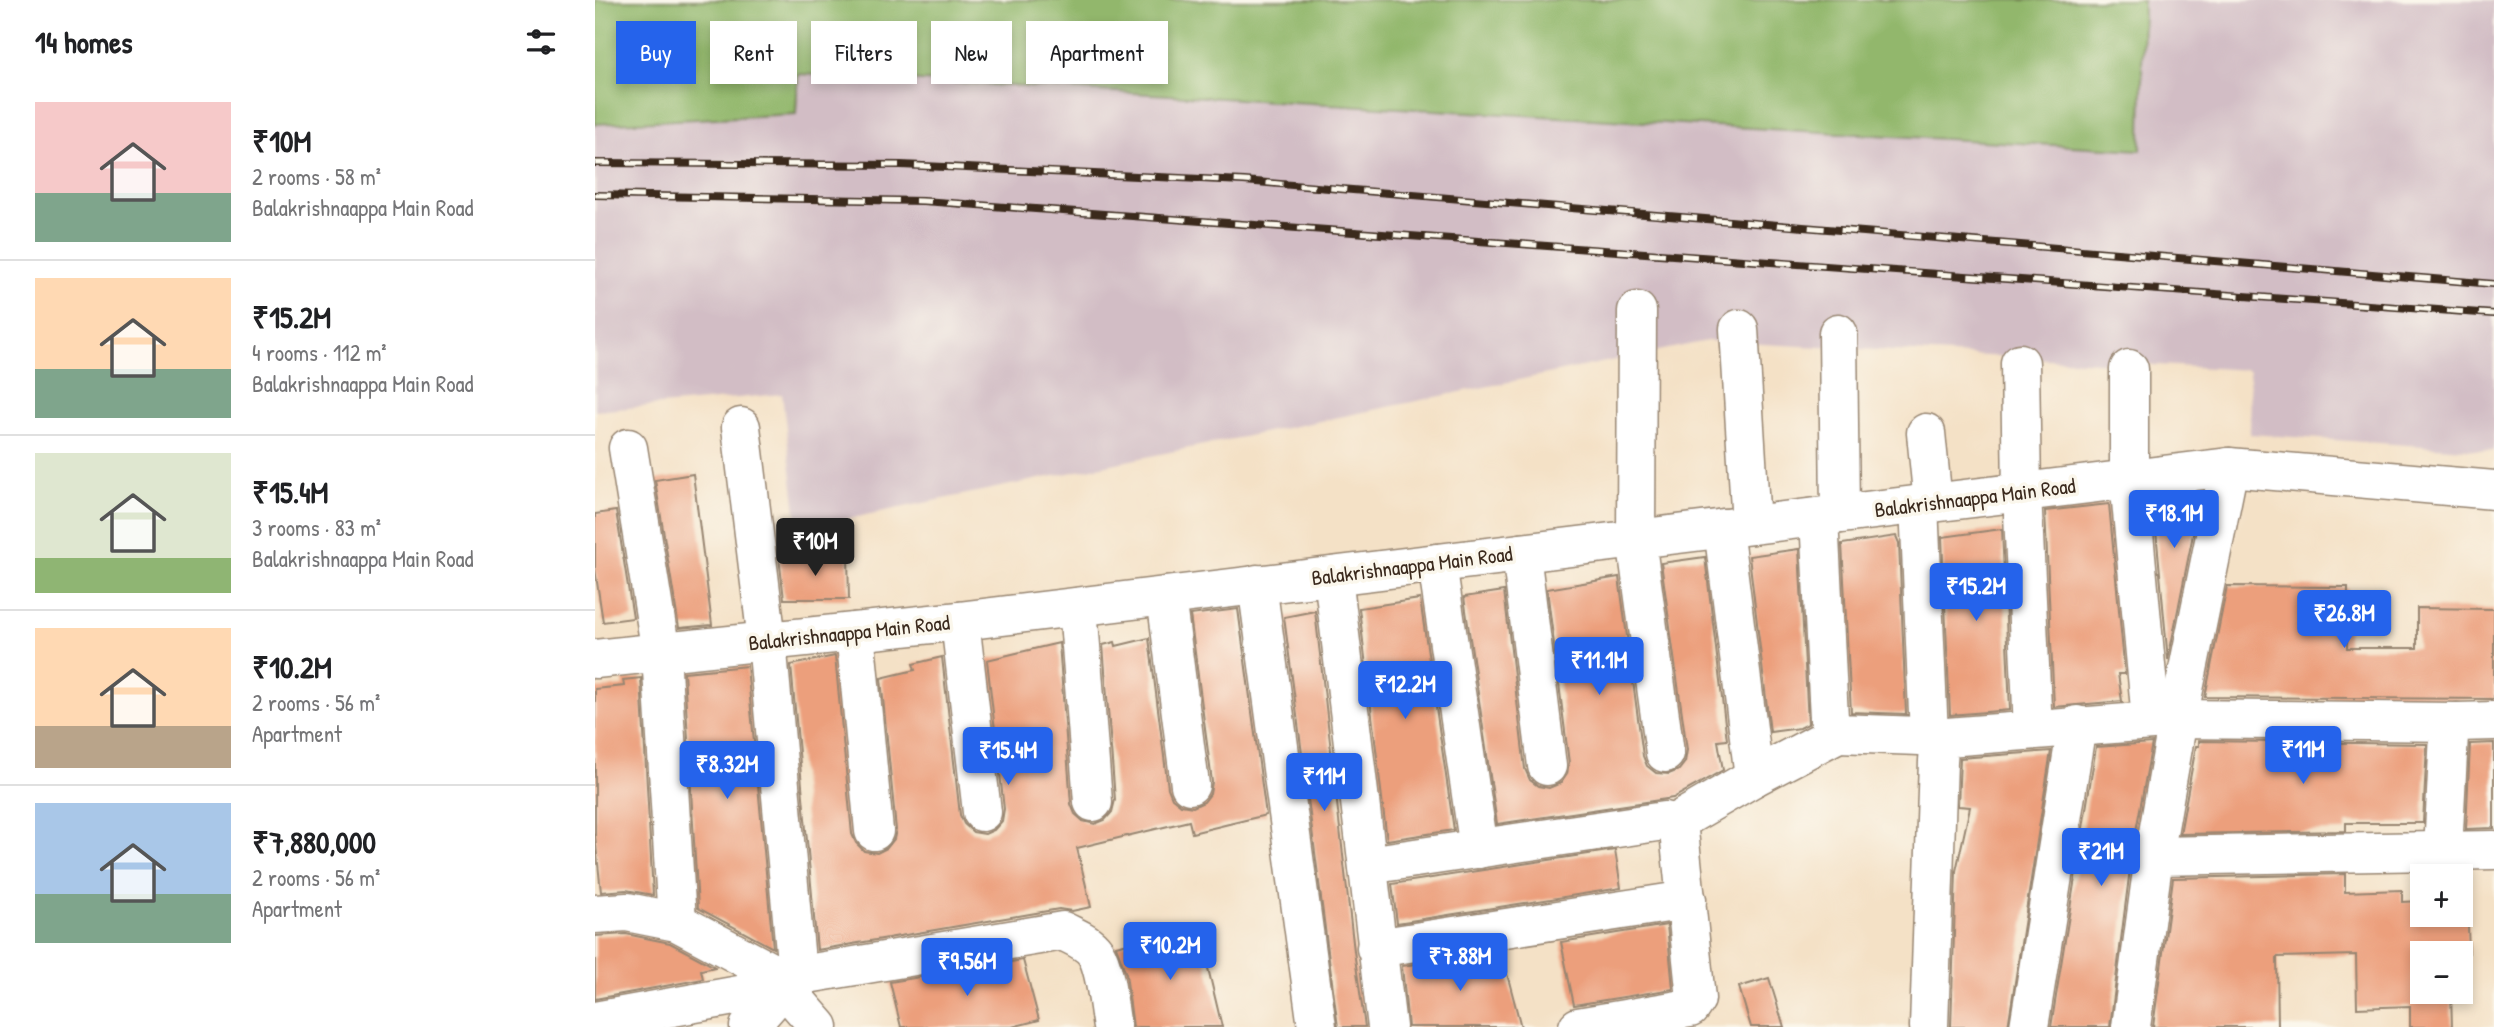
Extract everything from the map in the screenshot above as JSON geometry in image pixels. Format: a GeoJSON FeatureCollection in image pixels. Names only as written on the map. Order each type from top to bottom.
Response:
{"type":"FeatureCollection","features":[{"type":"Feature","properties":{"kind":"street"},"geometry":{"type":"LineString","coordinates":[[1637,311],[1636,539],[1665,753]]}},
{"type":"Feature","properties":{"kind":"street"},"geometry":{"type":"LineString","coordinates":[[1739,329],[1737,526],[1754,777]]}},
{"type":"Feature","properties":{"kind":"street"},"geometry":{"type":"LineString","coordinates":[[1838,333],[1829,515],[1829,718],[1838,733]]}},
{"type":"Feature","properties":{"kind":"street"},"geometry":{"type":"LineString","coordinates":[[2020,363],[2022,492],[2033,730]]}},
{"type":"Feature","properties":{"kind":"street"},"geometry":{"type":"LineString","coordinates":[[2129,369],[2129,479],[2164,720]]}},
{"type":"Feature","properties":{"kind":"street"},"geometry":{"type":"LineString","coordinates":[[741,427],[767,641],[784,977],[749,1027]]}},
{"type":"Feature","properties":{"kind":"street"},"geometry":{"type":"LineString","coordinates":[[1926,433],[1926,504],[1939,748],[1929,1027]]}},
{"type":"Feature","properties":{"kind":"street"},"geometry":{"type":"LineString","coordinates":[[628,448],[661,653],[677,922]]}},
{"type":"Feature","properties":{"kind":"street"},"geometry":{"type":"LineString","coordinates":[[2130,1027],[2154,856],[2164,720],[2229,467]]}},
{"type":"Feature","properties":{"kind":"street","name":"Balakrishnaappa Main Road"},"geometry":{"type":"LineString","coordinates":[[595,659],[960,621],[2229,467],[2494,490]]}},
{"type":"Feature","properties":{"kind":"street"},"geometry":{"type":"LineString","coordinates":[[1521,552],[1547,766]]}},
{"type":"Feature","properties":{"kind":"street"},"geometry":{"type":"LineString","coordinates":[[1437,563],[1479,849]]}},
{"type":"Feature","properties":{"kind":"street"},"geometry":{"type":"LineString","coordinates":[[1333,576],[1387,1027]]}},
{"type":"Feature","properties":{"kind":"street"},"geometry":{"type":"LineString","coordinates":[[1257,584],[1317,1027]]}},
{"type":"Feature","properties":{"kind":"street"},"geometry":{"type":"LineString","coordinates":[[1166,596],[1189,785]]}},
{"type":"Feature","properties":{"kind":"street"},"geometry":{"type":"LineString","coordinates":[[1078,607],[1093,802]]}},
{"type":"Feature","properties":{"kind":"street"},"geometry":{"type":"LineString","coordinates":[[960,621],[982,812]]}},
{"type":"Feature","properties":{"kind":"street"},"geometry":{"type":"LineString","coordinates":[[855,632],[874,831]]}},
{"type":"Feature","properties":{"kind":"street"},"geometry":{"type":"LineString","coordinates":[[1673,824],[1838,733],[1938,736],[2164,720],[2476,722]]}},
{"type":"Feature","properties":{"kind":"street"},"geometry":{"type":"LineString","coordinates":[[2443,851],[2449,734],[2476,722]]}},
{"type":"Feature","properties":{"kind":"street"},"geometry":{"type":"LineString","coordinates":[[2029,1027],[2077,725]]}},
{"type":"Feature","properties":{"kind":"street"},"geometry":{"type":"LineString","coordinates":[[1368,865],[1664,821],[1673,824],[1679,831],[1696,999],[1691,1008],[1578,1027]]}},
{"type":"Feature","properties":{"kind":"street"},"geometry":{"type":"LineString","coordinates":[[2154,856],[2494,850]]}},
{"type":"Feature","properties":{"kind":"street"},"geometry":{"type":"LineString","coordinates":[[1376,948],[1686,900]]}},
{"type":"Feature","properties":{"kind":"street"},"geometry":{"type":"LineString","coordinates":[[595,907],[595,914],[627,912],[677,922],[784,977],[819,1027]]}},
{"type":"Feature","properties":{"kind":"street"},"geometry":{"type":"LineString","coordinates":[[595,1021],[784,977],[1063,932],[1085,942],[1095,953],[1102,973],[1112,1027]]}},
{"type":"Feature","properties":{"kind":"street"},"geometry":{"type":"LineString","coordinates":[[1694,978],[1711,1027]]}},
{"type":"Feature","properties":{"kind":"shaded area"},"geometry":{"type":"Polygon","coordinates":[[[595,0],[2494,0],[2494,451],[2250,434],[2249,370],[1707,341],[798,529],[782,394],[595,411],[595,0]]]}},
{"type":"Feature","properties":{"kind":"green space"},"geometry":{"type":"Polygon","coordinates":[[[595,0],[2143,0],[2141,150],[975,84],[1012,84],[1012,21],[931,21],[931,82],[917,81],[917,21],[811,21],[811,75],[798,74],[796,114],[595,124],[595,0]]]}},
{"type":"Feature","properties":{"kind":"building"},"geometry":{"type":"Polygon","coordinates":[[[693,474],[712,625],[679,628],[655,480],[693,474]]]}},
{"type":"Feature","properties":{"kind":"building"},"geometry":{"type":"Polygon","coordinates":[[[2201,494],[2168,660],[2153,498],[2201,494]]]}},
{"type":"Feature","properties":{"kind":"building"},"geometry":{"type":"Polygon","coordinates":[[[2109,504],[2125,674],[2118,674],[2122,701],[2054,707],[2045,511],[2109,504]]]}},
{"type":"Feature","properties":{"kind":"building"},"geometry":{"type":"Polygon","coordinates":[[[616,511],[633,618],[603,622],[595,569],[595,514],[616,511]]]}},
{"type":"Feature","properties":{"kind":"building"},"geometry":{"type":"Polygon","coordinates":[[[2002,529],[2010,710],[1950,715],[1942,537],[2002,529]]]}},
{"type":"Feature","properties":{"kind":"building"},"geometry":{"type":"Polygon","coordinates":[[[1896,536],[1899,543],[1906,714],[1851,712],[1842,544],[1896,536]]]}},
{"type":"Feature","properties":{"kind":"building"},"geometry":{"type":"Polygon","coordinates":[[[1799,549],[1808,724],[1800,728],[1770,732],[1749,556],[1799,549]]]}},
{"type":"Feature","properties":{"kind":"building"},"geometry":{"type":"Polygon","coordinates":[[[848,556],[849,599],[784,599],[779,557],[848,556]]]}},
{"type":"Feature","properties":{"kind":"building"},"geometry":{"type":"Polygon","coordinates":[[[1705,557],[1727,740],[1718,741],[1723,770],[1673,798],[1497,824],[1464,597],[1504,591],[1525,769],[1530,780],[1538,786],[1549,788],[1561,783],[1567,774],[1569,763],[1547,589],[1619,577],[1643,756],[1647,766],[1656,773],[1669,774],[1679,770],[1685,762],[1687,750],[1661,563],[1705,557]]]}},
{"type":"Feature","properties":{"kind":"building"},"geometry":{"type":"Polygon","coordinates":[[[2227,586],[2348,587],[2347,648],[2417,648],[2417,608],[2494,609],[2494,699],[2205,697],[2227,586]]]}},
{"type":"Feature","properties":{"kind":"building"},"geometry":{"type":"Polygon","coordinates":[[[1420,599],[1454,830],[1387,840],[1359,608],[1420,599]]]}},
{"type":"Feature","properties":{"kind":"building"},"geometry":{"type":"Polygon","coordinates":[[[1238,609],[1266,815],[1192,833],[1189,821],[1077,848],[1091,907],[1072,911],[1059,909],[817,950],[791,665],[835,656],[852,834],[864,851],[877,853],[887,848],[894,839],[896,830],[881,678],[915,670],[913,664],[942,657],[960,815],[964,824],[973,832],[985,834],[994,830],[1002,821],[1004,809],[987,660],[1059,643],[1071,804],[1075,814],[1083,821],[1095,824],[1105,820],[1112,812],[1115,800],[1103,645],[1115,642],[1116,646],[1149,638],[1168,788],[1172,798],[1181,805],[1193,807],[1204,802],[1210,794],[1212,782],[1190,615],[1238,609]]]}},
{"type":"Feature","properties":{"kind":"building"},"geometry":{"type":"Polygon","coordinates":[[[1315,611],[1365,1027],[1338,1027],[1284,617],[1315,611]]]}},
{"type":"Feature","properties":{"kind":"building"},"geometry":{"type":"Polygon","coordinates":[[[747,666],[773,948],[698,908],[684,672],[747,666]]]}},
{"type":"Feature","properties":{"kind":"building"},"geometry":{"type":"Polygon","coordinates":[[[641,678],[653,895],[626,890],[601,892],[595,835],[595,689],[624,686],[623,680],[641,678]]]}},
{"type":"Feature","properties":{"kind":"building"},"geometry":{"type":"Polygon","coordinates":[[[2199,741],[2427,744],[2423,823],[2346,823],[2346,831],[2180,834],[2199,741]]]}},
{"type":"Feature","properties":{"kind":"building"},"geometry":{"type":"Polygon","coordinates":[[[2152,743],[2132,853],[2110,1027],[2051,1027],[2096,747],[2152,743]]]}},
{"type":"Feature","properties":{"kind":"building"},"geometry":{"type":"Polygon","coordinates":[[[2494,743],[2494,828],[2466,829],[2470,744],[2494,743]]]}},
{"type":"Feature","properties":{"kind":"building"},"geometry":{"type":"Polygon","coordinates":[[[2051,751],[2008,1027],[1951,1027],[1956,871],[1970,807],[1958,806],[1960,758],[2051,751]]]}},
{"type":"Feature","properties":{"kind":"building"},"geometry":{"type":"Polygon","coordinates":[[[1615,850],[1621,888],[1397,923],[1392,884],[1615,850]]]}},
{"type":"Feature","properties":{"kind":"building"},"geometry":{"type":"Polygon","coordinates":[[[2345,874],[2345,892],[2402,890],[2402,902],[2410,902],[2410,927],[2468,927],[2469,941],[2410,941],[2410,1004],[2451,1004],[2452,1027],[2410,1027],[2410,1006],[2357,1008],[2356,955],[2277,957],[2278,1027],[2153,1027],[2173,878],[2345,874]]]}},
{"type":"Feature","properties":{"kind":"building"},"geometry":{"type":"Polygon","coordinates":[[[1667,925],[1673,989],[1574,1005],[1561,942],[1667,925]]]}},
{"type":"Feature","properties":{"kind":"building"},"geometry":{"type":"Polygon","coordinates":[[[1198,926],[1222,1027],[1133,1027],[1126,974],[1116,946],[1198,926]]]}},
{"type":"Feature","properties":{"kind":"building"},"geometry":{"type":"Polygon","coordinates":[[[626,934],[670,943],[715,967],[701,970],[703,979],[595,999],[595,936],[626,934]]]}},
{"type":"Feature","properties":{"kind":"building"},"geometry":{"type":"Polygon","coordinates":[[[1501,951],[1521,1027],[1408,1027],[1402,966],[1501,951]]]}},
{"type":"Feature","properties":{"kind":"building"},"geometry":{"type":"Polygon","coordinates":[[[1023,960],[1039,1020],[1012,1027],[901,1027],[890,982],[1023,960]]]}},
{"type":"Feature","properties":{"kind":"building"},"geometry":{"type":"Polygon","coordinates":[[[1769,978],[1784,1027],[1751,1027],[1739,987],[1769,978]]]}},
{"type":"Feature","properties":{"kind":"railway"},"geometry":{"type":"LineString","coordinates":[[595,163],[901,165],[1244,181],[2494,284]]}},
{"type":"Feature","properties":{"kind":"railway"},"geometry":{"type":"LineString","coordinates":[[595,195],[923,201],[2494,314]]}}]}
